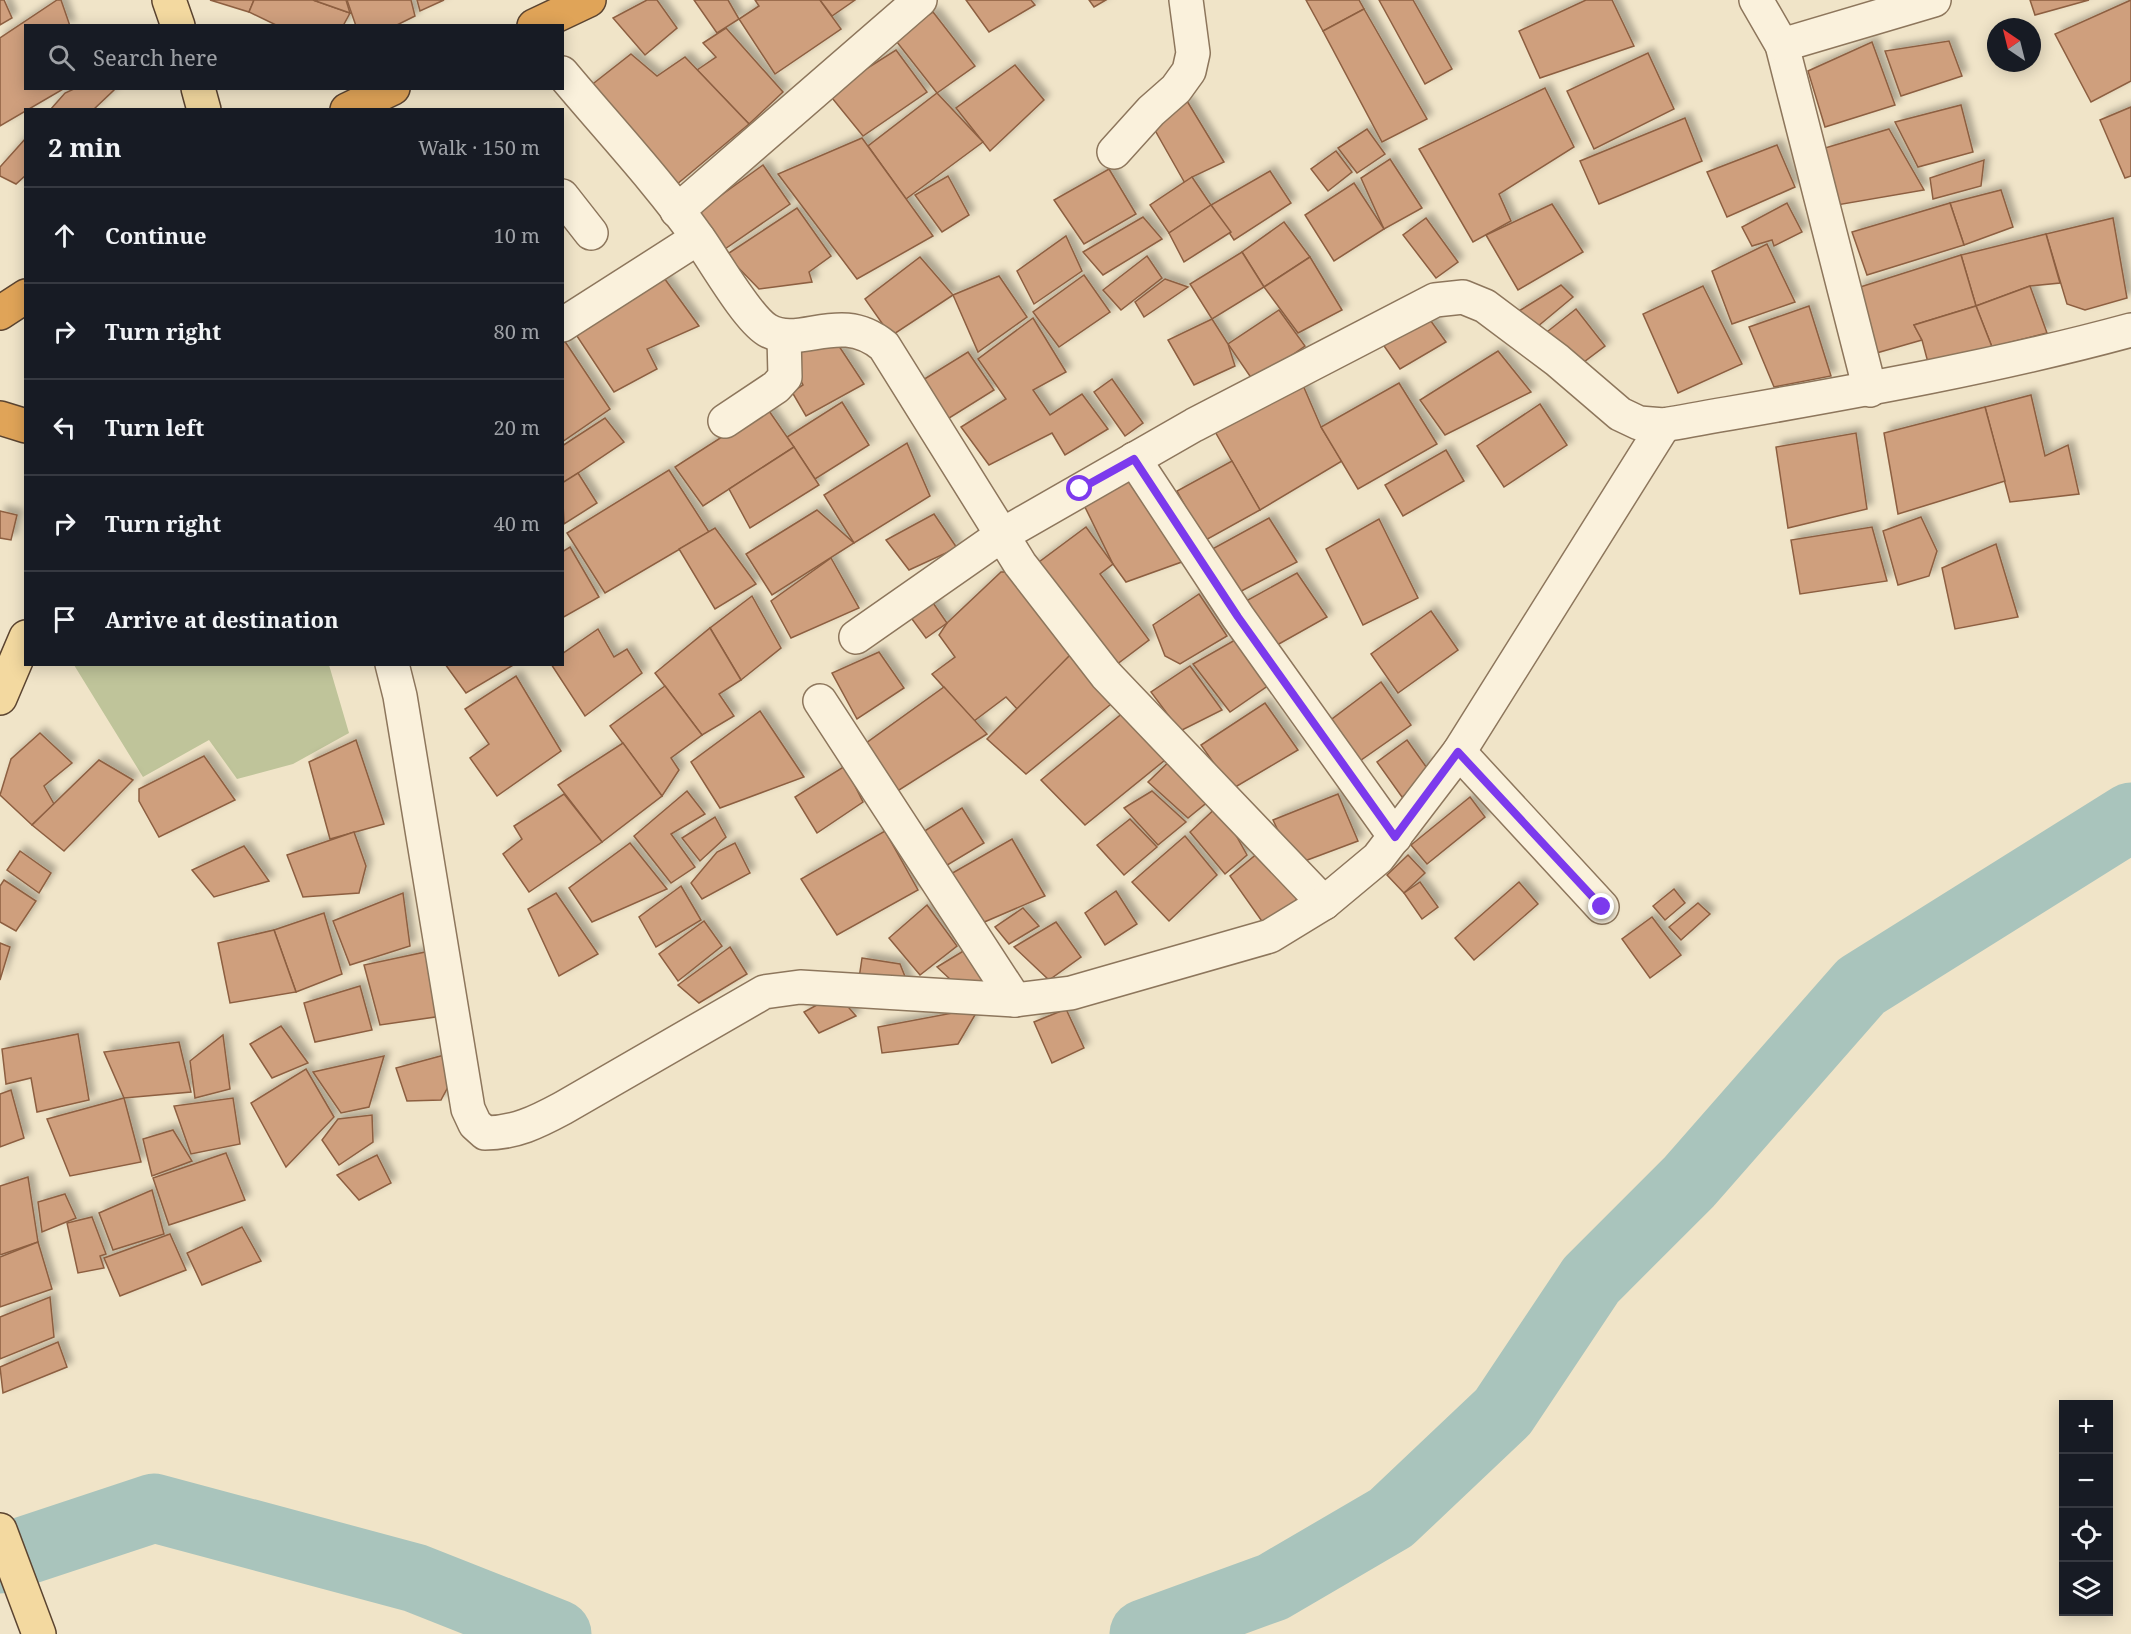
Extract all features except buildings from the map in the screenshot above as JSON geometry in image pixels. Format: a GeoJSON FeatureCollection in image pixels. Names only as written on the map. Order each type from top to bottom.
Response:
{"type":"FeatureCollection","features":[{"type":"Feature","properties":{"kind":"highway"},"geometry":{"type":"LineString","coordinates":[[538,24],[589,0]]}},
{"type":"Feature","properties":{"kind":"highway"},"geometry":{"type":"LineString","coordinates":[[351,108],[389,90]]}},
{"type":"Feature","properties":{"kind":"highway"},"geometry":{"type":"LineString","coordinates":[[0,313],[24,297]]}},
{"type":"Feature","properties":{"kind":"highway"},"geometry":{"type":"LineString","coordinates":[[0,418],[24,425]]}},
{"type":"Feature","properties":{"kind":"main road"},"geometry":{"type":"LineString","coordinates":[[170,0],[177,24]]}},
{"type":"Feature","properties":{"kind":"main road"},"geometry":{"type":"LineString","coordinates":[[199,90],[203,108]]}},
{"type":"Feature","properties":{"kind":"main road"},"geometry":{"type":"LineString","coordinates":[[0,698],[24,641]]}},
{"type":"Feature","properties":{"kind":"main road"},"geometry":{"type":"LineString","coordinates":[[0,1530],[39,1634]]}},
{"type":"Feature","properties":{"kind":"street"},"geometry":{"type":"LineString","coordinates":[[677,211],[920,0]]}},
{"type":"Feature","properties":{"kind":"street"},"geometry":{"type":"LineString","coordinates":[[1114,152],[1151,111],[1176,89],[1189,71],[1193,53],[1186,0]]}},
{"type":"Feature","properties":{"kind":"street"},"geometry":{"type":"LineString","coordinates":[[1756,0],[1782,45],[1870,390]]}},
{"type":"Feature","properties":{"kind":"street"},"geometry":{"type":"LineString","coordinates":[[1782,45],[1934,0]]}},
{"type":"Feature","properties":{"kind":"street"},"geometry":{"type":"LineString","coordinates":[[564,75],[698,237],[749,311],[766,330],[784,336],[850,329],[870,334],[884,346],[1020,564],[1106,675],[1324,903]]}},
{"type":"Feature","properties":{"kind":"street"},"geometry":{"type":"LineString","coordinates":[[564,199],[591,233]]}},
{"type":"Feature","properties":{"kind":"street"},"geometry":{"type":"LineString","coordinates":[[564,324],[698,237]]}},
{"type":"Feature","properties":{"kind":"street"},"geometry":{"type":"LineString","coordinates":[[856,637],[1002,535],[1194,425],[1435,300],[1462,297],[1485,306],[1557,360],[1620,414],[1639,423],[1664,425],[1870,390],[2048,353],[2131,330]]}},
{"type":"Feature","properties":{"kind":"street"},"geometry":{"type":"LineString","coordinates":[[725,421],[776,387],[785,376],[784,336]]}},
{"type":"Feature","properties":{"kind":"street"},"geometry":{"type":"LineString","coordinates":[[392,666],[400,696],[468,1109],[476,1124],[485,1133],[505,1133],[531,1125],[764,992],[801,987],[1015,1000],[1071,993],[1270,936],[1324,903],[1378,858],[1395,837],[1458,752],[1664,425]]}},
{"type":"Feature","properties":{"kind":"street"},"geometry":{"type":"LineString","coordinates":[[1134,459],[1238,617],[1395,837]]}},
{"type":"Feature","properties":{"kind":"street"},"geometry":{"type":"LineString","coordinates":[[820,701],[1015,1000]]}},
{"type":"Feature","properties":{"kind":"street"},"geometry":{"type":"LineString","coordinates":[[1458,752],[1602,907]]}},
{"type":"Feature","properties":{"kind":"green space"},"geometry":{"type":"Polygon","coordinates":[[[75,666],[329,666],[349,733],[293,764],[237,779],[209,740],[143,777],[75,666]]]}},
{"type":"Feature","properties":{"kind":"waterway"},"geometry":{"type":"LineString","coordinates":[[1144,1634],[1273,1587],[1391,1518],[1503,1412],[1591,1280],[1689,1182],[1861,986],[2131,817]]}},
{"type":"Feature","properties":{"kind":"waterway"},"geometry":{"type":"LineString","coordinates":[[0,1559],[154,1508],[415,1578],[557,1634]]}},
{"type":"Feature","properties":{"kind":"route"},"geometry":{"type":"LineString","coordinates":[[1080,489],[1134,459],[1238,617],[1395,837],[1458,752],[1602,907]]}}]}
